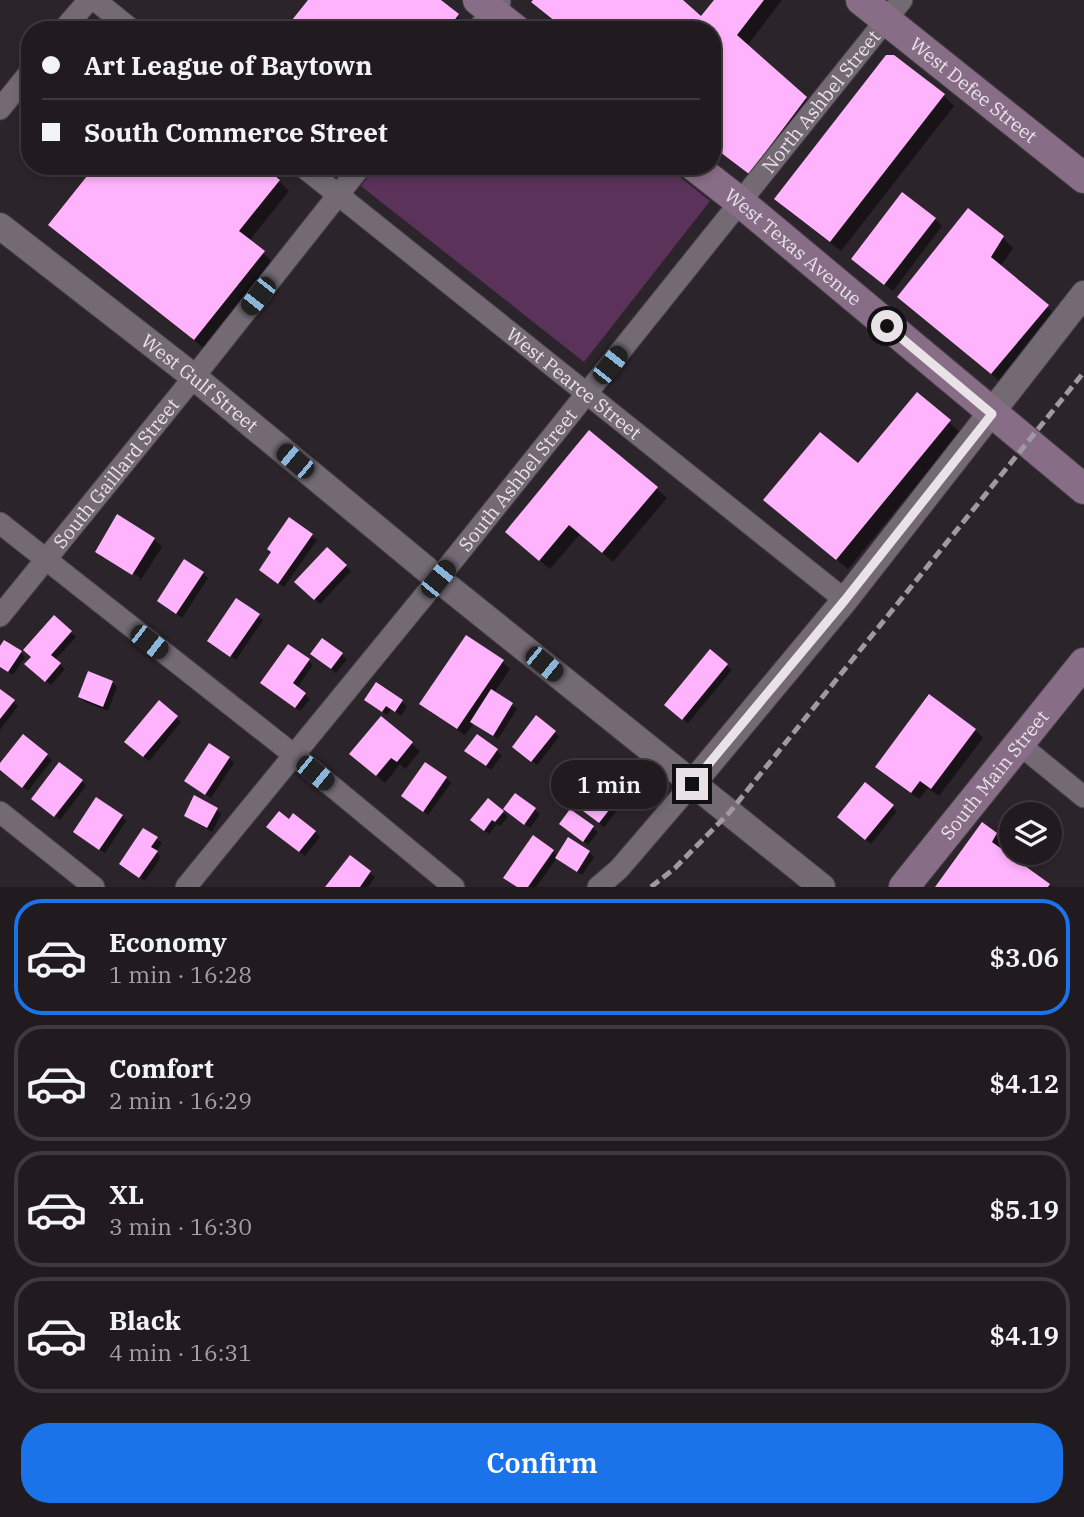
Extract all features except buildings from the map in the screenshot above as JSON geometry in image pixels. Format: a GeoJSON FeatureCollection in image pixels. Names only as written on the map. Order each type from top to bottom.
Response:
{"type":"FeatureCollection","features":[{"type":"Feature","properties":{"kind":"main road","name":"West Defee Street"},"geometry":{"type":"LineString","coordinates":[[861,0],[894,10],[1084,178]]}},
{"type":"Feature","properties":{"kind":"main road"},"geometry":{"type":"LineString","coordinates":[[487,10],[503,21]]}},
{"type":"Feature","properties":{"kind":"main road","name":"West Texas Avenue"},"geometry":{"type":"LineString","coordinates":[[706,175],[1084,489]]}},
{"type":"Feature","properties":{"kind":"main road","name":"South Main Street"},"geometry":{"type":"LineString","coordinates":[[904,887],[1084,663]]}},
{"type":"Feature","properties":{"kind":"street"},"geometry":{"type":"LineString","coordinates":[[71,21],[89,0]]}},
{"type":"Feature","properties":{"kind":"street"},"geometry":{"type":"LineString","coordinates":[[95,0],[121,21]]}},
{"type":"Feature","properties":{"kind":"street","name":"North Ashbel Street"},"geometry":{"type":"LineString","coordinates":[[740,202],[894,10]]}},
{"type":"Feature","properties":{"kind":"street"},"geometry":{"type":"LineString","coordinates":[[0,109],[21,83]]}},
{"type":"Feature","properties":{"kind":"street","name":"West Pearce Street"},"geometry":{"type":"LineString","coordinates":[[313,175],[845,600]]}},
{"type":"Feature","properties":{"kind":"street","name":"South Gaillard Street"},"geometry":{"type":"LineString","coordinates":[[0,616],[354,175]]}},
{"type":"Feature","properties":{"kind":"street","name":"South Ashbel Street"},"geometry":{"type":"LineString","coordinates":[[186,887],[438,579],[740,202]]}},
{"type":"Feature","properties":{"kind":"street","name":"West Gulf Street"},"geometry":{"type":"LineString","coordinates":[[0,226],[194,377],[438,579],[822,887]]}},
{"type":"Feature","properties":{"kind":"street"},"geometry":{"type":"LineString","coordinates":[[598,887],[619,869],[845,600],[1084,294]]}},
{"type":"Feature","properties":{"kind":"street"},"geometry":{"type":"LineString","coordinates":[[0,523],[294,755],[454,887]]}},
{"type":"Feature","properties":{"kind":"street"},"geometry":{"type":"LineString","coordinates":[[1018,744],[1084,797]]}},
{"type":"Feature","properties":{"kind":"street"},"geometry":{"type":"LineString","coordinates":[[0,812],[94,887]]}},
{"type":"Feature","properties":{"kind":"shaded area"},"geometry":{"type":"Polygon","coordinates":[[[369,175],[677,175],[710,201],[584,362],[361,186],[369,175]]]}},
{"type":"Feature","properties":{"kind":"railway"},"geometry":{"type":"LineString","coordinates":[[651,887],[675,868],[729,813],[1084,372]]}},
{"type":"Feature","properties":{"kind":"route"},"geometry":{"type":"LineString","coordinates":[[692,784],[845,600],[992,414],[887,326]]}}]}
